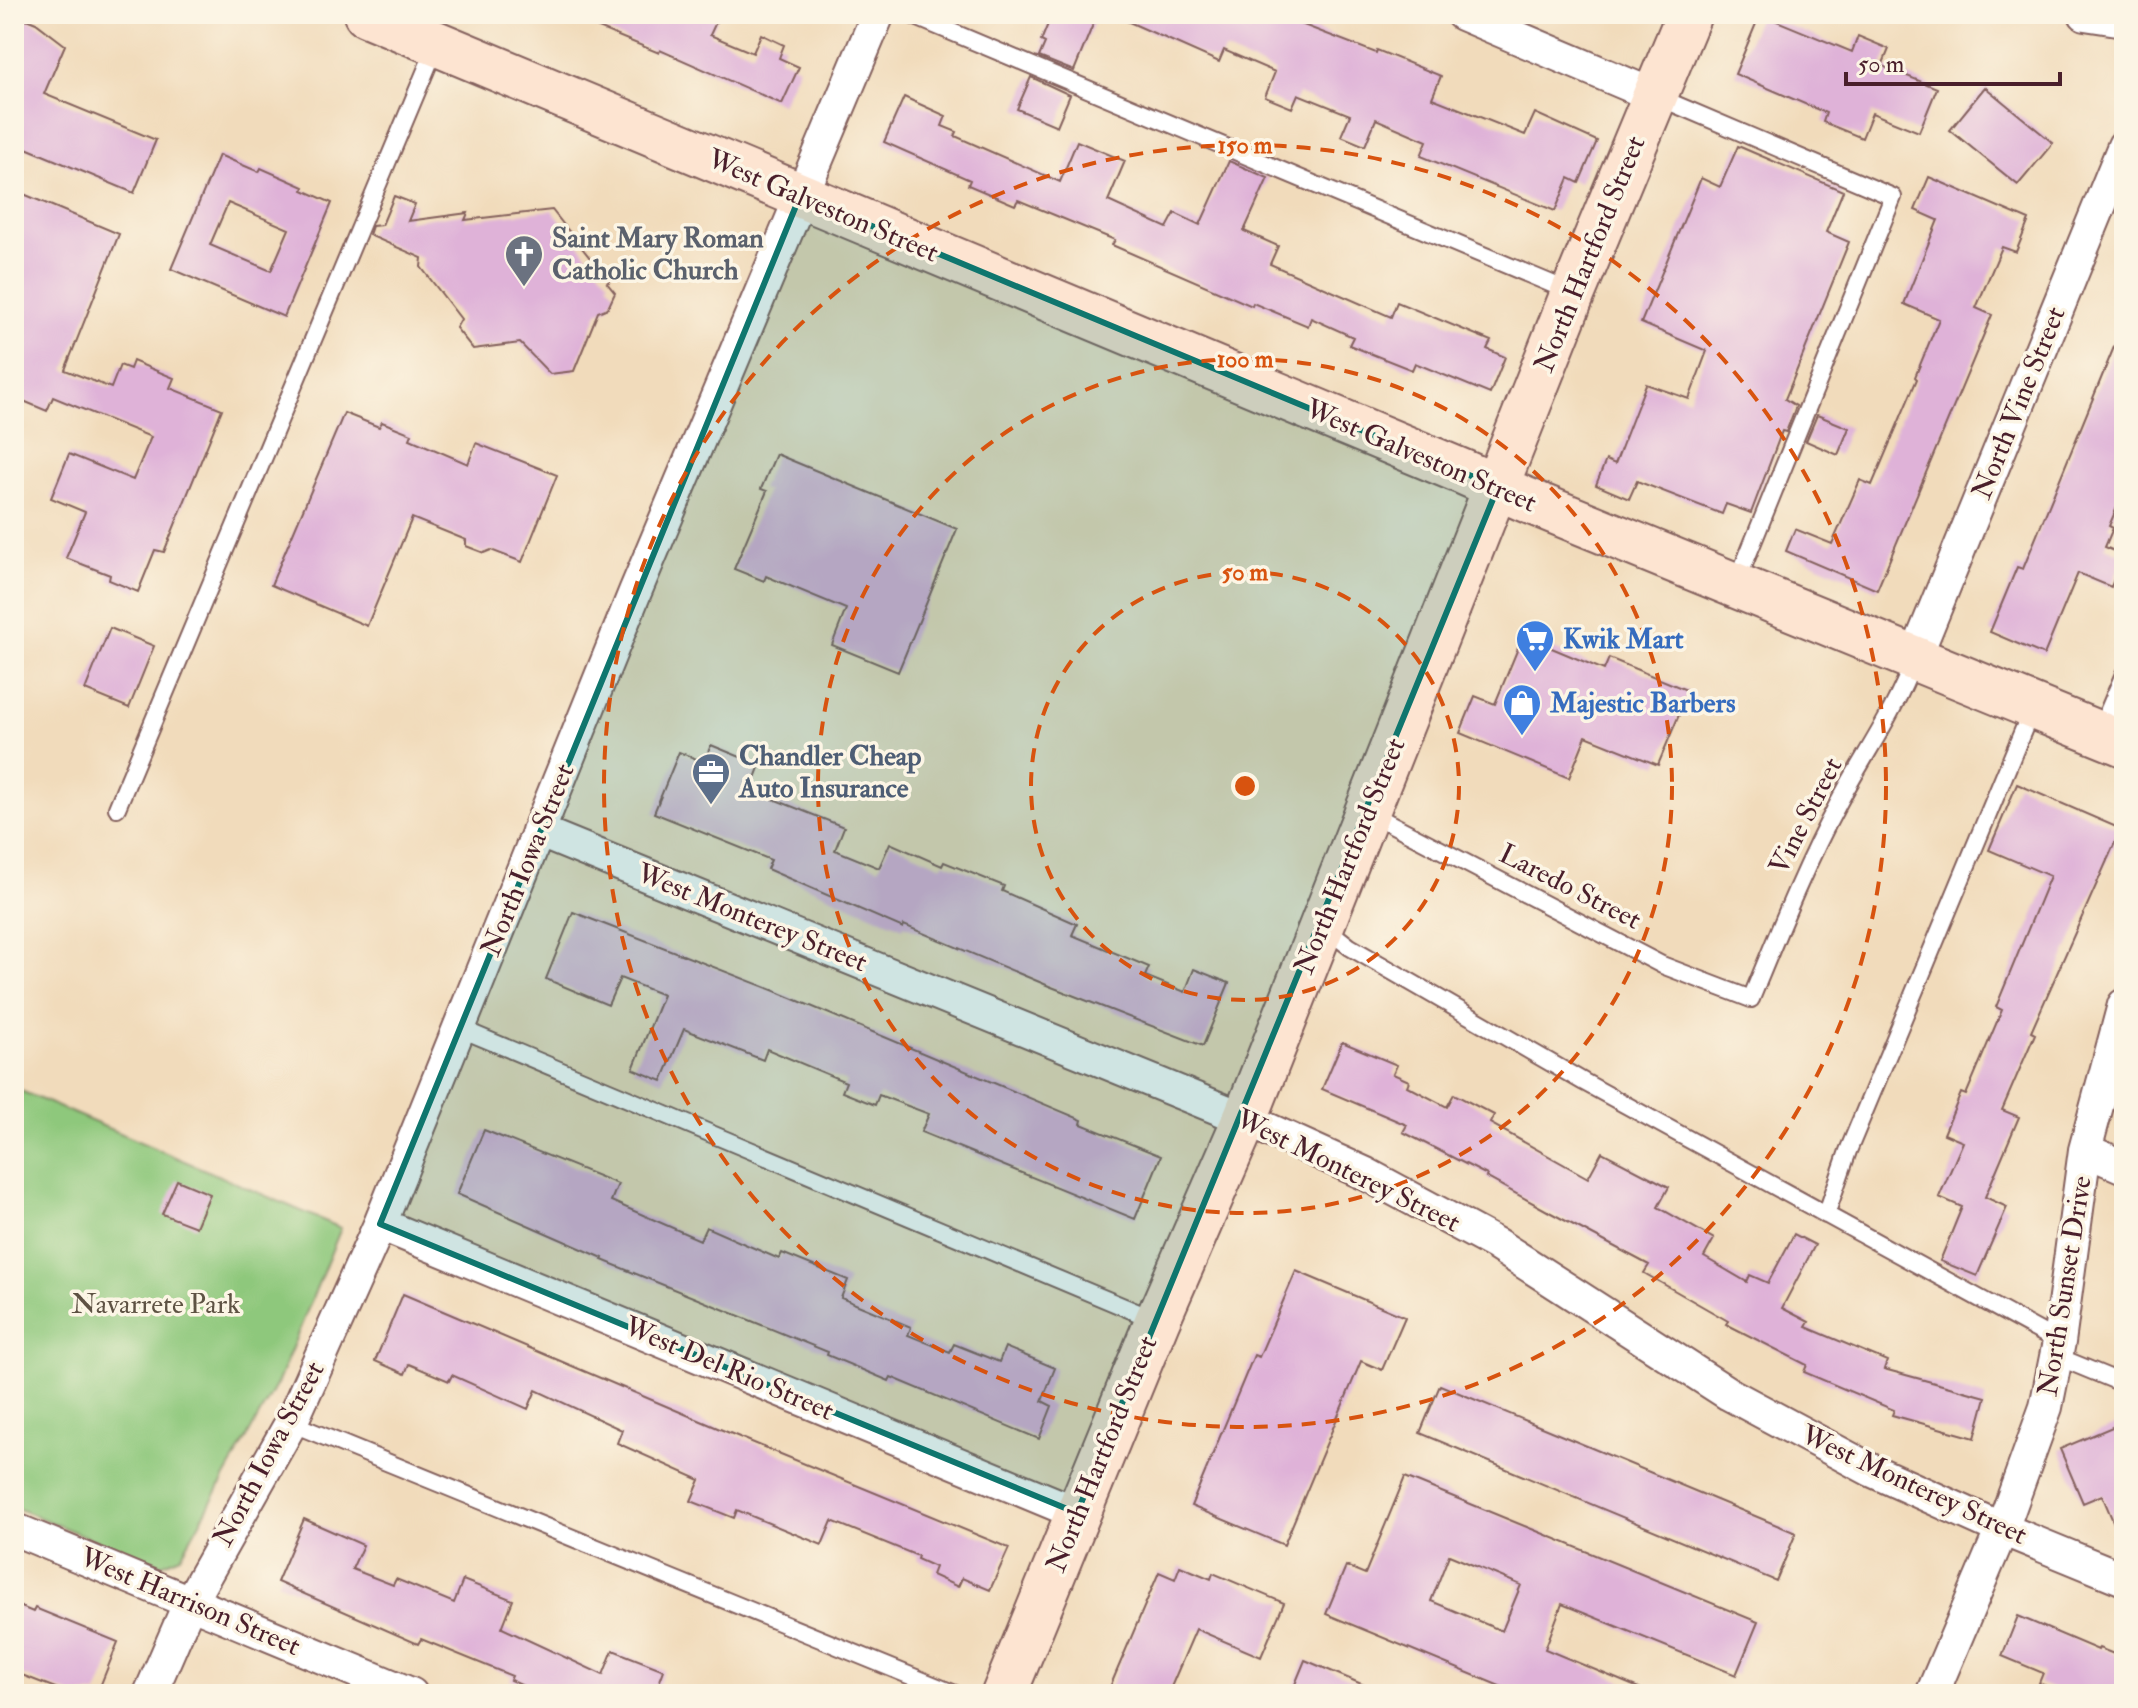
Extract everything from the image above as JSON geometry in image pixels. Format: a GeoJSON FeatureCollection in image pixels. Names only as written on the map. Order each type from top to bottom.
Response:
{"type":"FeatureCollection","features":[{"type":"Feature","properties":{"kind":"street","name":"West Galveston Street"},"geometry":{"type":"LineString","coordinates":[[366,14],[1914,660],[2111,739]]}},
{"type":"Feature","properties":{"kind":"street","name":"North Iowa Street"},"geometry":{"type":"LineString","coordinates":[[150,1694],[190,1602],[291,1423],[380,1224],[659,534],[878,14]]}},
{"type":"Feature","properties":{"kind":"street"},"geometry":{"type":"LineString","coordinates":[[1462,14],[1655,96]]}},
{"type":"Feature","properties":{"kind":"street","name":"North Hartford Street"},"geometry":{"type":"LineString","coordinates":[[1004,1694],[1157,1321],[1245,1119],[1573,293],[1689,14]]}},
{"type":"Feature","properties":{"kind":"street"},"geometry":{"type":"LineString","coordinates":[[2085,14],[2124,20]]}},
{"type":"Feature","properties":{"kind":"street","name":"North Vine Street"},"geometry":{"type":"LineString","coordinates":[[1914,660],[2124,146]]}},
{"type":"Feature","properties":{"kind":"street","name":"West Monterey Street"},"geometry":{"type":"LineString","coordinates":[[538,831],[1245,1119],[1366,1174],[1496,1244],[1729,1394],[1871,1470],[2124,1579]]}},
{"type":"Feature","properties":{"kind":"street","name":"North Sunset Drive"},"geometry":{"type":"LineString","coordinates":[[1932,1694],[2002,1529],[2046,1407],[2058,1349],[2085,1150],[2124,1005]]}},
{"type":"Feature","properties":{"kind":"street"},"geometry":{"type":"LineString","coordinates":[[2085,1150],[2124,1167]]}},
{"type":"Feature","properties":{"kind":"street","name":"West Del Rio Street"},"geometry":{"type":"LineString","coordinates":[[380,1224],[1077,1513]]}},
{"type":"Feature","properties":{"kind":"street","name":"West Harrison Street"},"geometry":{"type":"LineString","coordinates":[[14,1529],[411,1694]]}},
{"type":"Feature","properties":{"kind":"lane"},"geometry":{"type":"LineString","coordinates":[[909,14],[1573,293]]}},
{"type":"Feature","properties":{"kind":"lane"},"geometry":{"type":"LineString","coordinates":[[117,808],[437,44]]}},
{"type":"Feature","properties":{"kind":"lane"},"geometry":{"type":"LineString","coordinates":[[1655,96],[1893,197],[1736,586]]}},
{"type":"Feature","properties":{"kind":"lane","name":"Vine Street"},"geometry":{"type":"LineString","coordinates":[[1751,999],[1785,915],[1839,801],[1890,717],[1914,660]]}},
{"type":"Feature","properties":{"kind":"lane"},"geometry":{"type":"LineString","coordinates":[[2111,739],[2124,674]]}},
{"type":"Feature","properties":{"kind":"lane"},"geometry":{"type":"LineString","coordinates":[[1826,1215],[1848,1151],[2032,708]]}},
{"type":"Feature","properties":{"kind":"lane","name":"Laredo Street"},"geometry":{"type":"LineString","coordinates":[[1369,813],[1662,965],[1751,999]]}},
{"type":"Feature","properties":{"kind":"lane"},"geometry":{"type":"LineString","coordinates":[[1322,925],[1350,947],[1529,1050],[2124,1384]]}},
{"type":"Feature","properties":{"kind":"lane"},"geometry":{"type":"LineString","coordinates":[[459,1028],[1157,1321]]}},
{"type":"Feature","properties":{"kind":"lane"},"geometry":{"type":"LineString","coordinates":[[291,1423],[955,1694]]}},
{"type":"Feature","properties":{"kind":"highlighted area"},"geometry":{"type":"Polygon","coordinates":[[[800,196],[1498,487],[1077,1513],[380,1224],[800,196]]]}},
{"type":"Feature","properties":{"kind":"green space","name":"Navarrete Park"},"geometry":{"type":"Polygon","coordinates":[[[14,1088],[341,1228],[278,1382],[181,1556],[162,1564],[147,1562],[14,1507],[14,1088]]]}},
{"type":"Feature","properties":{"kind":"building"},"geometry":{"type":"Polygon","coordinates":[[[14,14],[36,23],[65,45],[44,94],[156,140],[134,193],[14,143],[14,14]]]}},
{"type":"Feature","properties":{"kind":"building"},"geometry":{"type":"Polygon","coordinates":[[[565,14],[702,14],[717,20],[710,35],[753,53],[761,34],[784,45],[779,58],[799,67],[782,104],[660,50],[659,53],[565,14]]]}},
{"type":"Feature","properties":{"kind":"building"},"geometry":{"type":"Polygon","coordinates":[[[1052,14],[1073,14],[1094,22],[1074,71],[1039,57],[1045,43],[1041,41],[1052,14]]]}},
{"type":"Feature","properties":{"kind":"building"},"geometry":{"type":"Polygon","coordinates":[[[1111,14],[1275,14],[1441,76],[1432,98],[1525,135],[1535,113],[1597,141],[1579,183],[1569,178],[1555,211],[1421,156],[1427,141],[1376,119],[1365,146],[1341,136],[1350,115],[1298,94],[1292,108],[1265,97],[1275,72],[1224,50],[1219,62],[1111,14]]]}},
{"type":"Feature","properties":{"kind":"building"},"geometry":{"type":"Polygon","coordinates":[[[1760,14],[1852,52],[1858,36],[1889,49],[1882,66],[1937,88],[1919,132],[1872,113],[1862,138],[1823,122],[1826,113],[1735,74],[1760,14]]]}},
{"type":"Feature","properties":{"kind":"building"},"geometry":{"type":"Polygon","coordinates":[[[1031,77],[1070,95],[1057,126],[1017,109],[1031,77]]]}},
{"type":"Feature","properties":{"kind":"building"},"geometry":{"type":"Polygon","coordinates":[[[1985,87],[2053,143],[2018,185],[1950,130],[1985,87]]]}},
{"type":"Feature","properties":{"kind":"building"},"geometry":{"type":"Polygon","coordinates":[[[904,97],[946,116],[942,126],[957,132],[955,136],[1060,182],[1077,141],[1125,161],[1108,201],[1167,228],[1175,213],[1200,225],[1229,161],[1268,178],[1244,231],[1278,246],[1270,264],[1391,317],[1397,302],[1491,341],[1487,349],[1505,357],[1490,394],[1415,363],[1412,370],[1349,345],[1353,337],[1311,318],[1308,326],[1253,303],[1252,306],[1112,245],[1115,240],[1018,200],[1015,205],[968,185],[970,180],[884,142],[904,97]]]}},
{"type":"Feature","properties":{"kind":"building"},"geometry":{"type":"Polygon","coordinates":[[[1738,146],[1843,191],[1826,232],[1849,242],[1785,399],[1796,406],[1786,432],[1782,431],[1751,513],[1726,504],[1722,514],[1637,481],[1629,499],[1596,485],[1606,460],[1615,464],[1646,384],[1689,399],[1707,351],[1641,323],[1701,178],[1720,187],[1738,146]]]}},
{"type":"Feature","properties":{"kind":"building"},"geometry":{"type":"Polygon","coordinates":[[[219,155],[259,172],[261,168],[332,203],[284,317],[171,269],[219,155]],[[228,203],[210,245],[271,271],[289,229],[228,203]]]}},
{"type":"Feature","properties":{"kind":"building"},"geometry":{"type":"Polygon","coordinates":[[[1929,177],[2029,220],[2016,252],[2002,247],[1976,308],[1992,315],[1877,590],[1786,551],[1795,529],[1832,544],[1860,480],[1872,485],[1917,379],[1915,377],[1939,319],[1904,304],[1938,220],[1915,210],[1929,177]]]}},
{"type":"Feature","properties":{"kind":"building"},"geometry":{"type":"Polygon","coordinates":[[[14,190],[119,234],[65,370],[111,388],[120,365],[130,369],[133,361],[174,378],[170,388],[222,409],[164,552],[155,550],[138,592],[109,580],[110,575],[66,558],[85,512],[51,498],[69,454],[133,480],[151,437],[53,397],[47,411],[14,397],[14,190]]]}},
{"type":"Feature","properties":{"kind":"building","name":"Saint Mary Roman Catholic Church"},"geometry":{"type":"Polygon","coordinates":[[[394,196],[415,204],[408,221],[468,213],[465,220],[552,210],[615,293],[608,308],[598,312],[574,371],[550,374],[520,343],[473,349],[456,328],[461,319],[421,267],[422,258],[369,235],[372,226],[382,225],[394,196]]]}},
{"type":"Feature","properties":{"kind":"building"},"geometry":{"type":"Polygon","coordinates":[[[2123,325],[2124,491],[2109,526],[2113,528],[2105,547],[2124,555],[2111,587],[2078,573],[2044,655],[1990,632],[2017,567],[2023,569],[2123,325]]]}},
{"type":"Feature","properties":{"kind":"building"},"geometry":{"type":"Polygon","coordinates":[[[344,413],[379,427],[382,422],[412,434],[410,439],[468,464],[476,443],[557,475],[522,562],[491,550],[484,553],[466,546],[466,540],[412,518],[367,626],[271,585],[344,413]]]}},
{"type":"Feature","properties":{"kind":"building"},"geometry":{"type":"Polygon","coordinates":[[[1817,415],[1849,428],[1838,455],[1806,441],[1817,415]]]}},
{"type":"Feature","properties":{"kind":"building"},"geometry":{"type":"Polygon","coordinates":[[[776,454],[957,529],[898,672],[832,645],[846,609],[766,576],[764,581],[734,569],[767,491],[761,489],[776,454]]]}},
{"type":"Feature","properties":{"kind":"building"},"geometry":{"type":"Polygon","coordinates":[[[110,628],[154,646],[129,708],[85,690],[110,628]]]}},
{"type":"Feature","properties":{"kind":"building"},"geometry":{"type":"Polygon","coordinates":[[[1523,636],[1604,670],[1609,658],[1689,691],[1658,765],[1586,736],[1569,778],[1460,733],[1475,696],[1495,704],[1523,636]]]}},
{"type":"Feature","properties":{"kind":"building"},"geometry":{"type":"Polygon","coordinates":[[[711,745],[760,765],[752,786],[769,793],[768,797],[844,827],[835,850],[879,868],[890,843],[942,866],[944,862],[1004,886],[1002,891],[1077,924],[1072,935],[1149,967],[1145,976],[1185,992],[1194,969],[1229,983],[1203,1046],[904,925],[903,928],[767,869],[771,860],[654,813],[679,752],[704,762],[711,745]]]}},
{"type":"Feature","properties":{"kind":"building"},"geometry":{"type":"Polygon","coordinates":[[[2017,784],[2121,829],[2031,1032],[2035,1034],[2002,1110],[2019,1117],[1985,1197],[2007,1207],[1977,1276],[1940,1261],[1962,1207],[1939,1197],[1963,1142],[1944,1134],[1961,1093],[1966,1095],[2002,1010],[1996,1007],[2050,876],[1989,850],[2017,784]]]}},
{"type":"Feature","properties":{"kind":"building"},"geometry":{"type":"Polygon","coordinates":[[[573,912],[775,991],[1161,1156],[1135,1219],[921,1132],[929,1114],[879,1095],[875,1105],[842,1092],[846,1082],[767,1049],[763,1060],[684,1029],[662,1081],[633,1069],[663,995],[620,978],[608,1005],[546,979],[573,912]]]}},
{"type":"Feature","properties":{"kind":"building"},"geometry":{"type":"Polygon","coordinates":[[[1342,1042],[1397,1065],[1393,1074],[1409,1081],[1407,1086],[1447,1107],[1454,1094],[1494,1115],[1490,1123],[1588,1178],[1602,1152],[1669,1187],[1658,1207],[1714,1239],[1704,1257],[1747,1282],[1750,1275],[1768,1283],[1794,1234],[1815,1245],[1782,1308],[1809,1322],[1806,1327],[1887,1361],[1884,1369],[1986,1397],[1975,1438],[1892,1415],[1894,1410],[1804,1372],[1807,1365],[1726,1324],[1728,1321],[1644,1273],[1649,1265],[1403,1132],[1407,1125],[1322,1089],[1342,1042]]]}},
{"type":"Feature","properties":{"kind":"building"},"geometry":{"type":"Polygon","coordinates":[[[484,1130],[618,1184],[611,1201],[700,1240],[706,1227],[779,1259],[782,1253],[848,1280],[841,1298],[911,1327],[908,1335],[950,1352],[954,1344],[999,1362],[1005,1347],[1055,1368],[1042,1401],[1052,1406],[1039,1439],[891,1377],[889,1381],[827,1355],[828,1352],[602,1260],[457,1194],[484,1130]]]}},
{"type":"Feature","properties":{"kind":"building"},"geometry":{"type":"Polygon","coordinates":[[[177,1180],[210,1194],[196,1227],[162,1214],[177,1180]]]}},
{"type":"Feature","properties":{"kind":"building"},"geometry":{"type":"Polygon","coordinates":[[[1296,1271],[1405,1317],[1382,1370],[1361,1361],[1284,1545],[1191,1506],[1254,1355],[1259,1357],[1296,1271]]]}},
{"type":"Feature","properties":{"kind":"building"},"geometry":{"type":"Polygon","coordinates":[[[403,1294],[1009,1548],[990,1590],[962,1578],[958,1587],[932,1575],[935,1567],[917,1559],[918,1556],[832,1521],[822,1545],[737,1510],[734,1518],[691,1501],[700,1480],[617,1443],[622,1430],[536,1390],[528,1409],[452,1375],[449,1381],[409,1364],[405,1374],[375,1361],[403,1294]]]}},
{"type":"Feature","properties":{"kind":"building"},"geometry":{"type":"Polygon","coordinates":[[[1440,1385],[1796,1533],[1776,1581],[1420,1433],[1440,1385]]]}},
{"type":"Feature","properties":{"kind":"building"},"geometry":{"type":"Polygon","coordinates":[[[2124,1422],[2124,1547],[2102,1495],[2083,1503],[2060,1449],[2124,1422]]]}},
{"type":"Feature","properties":{"kind":"building"},"geometry":{"type":"Polygon","coordinates":[[[1405,1477],[1758,1622],[1736,1675],[1562,1604],[1545,1649],[1653,1694],[1519,1694],[1326,1614],[1346,1566],[1365,1574],[1405,1477]],[[1449,1555],[1431,1601],[1502,1631],[1521,1585],[1449,1555]]]}},
{"type":"Feature","properties":{"kind":"building"},"geometry":{"type":"Polygon","coordinates":[[[304,1519],[363,1545],[352,1569],[393,1585],[396,1579],[454,1603],[463,1580],[513,1600],[502,1628],[603,1675],[613,1650],[664,1670],[655,1694],[541,1694],[510,1680],[512,1676],[421,1639],[418,1644],[277,1582],[304,1519]]]}},
{"type":"Feature","properties":{"kind":"building"},"geometry":{"type":"Polygon","coordinates":[[[1180,1566],[1211,1579],[1213,1573],[1284,1603],[1261,1657],[1196,1629],[1168,1694],[1107,1694],[1159,1572],[1175,1579],[1180,1566]]]}},
{"type":"Feature","properties":{"kind":"building"},"geometry":{"type":"Polygon","coordinates":[[[14,1604],[33,1612],[35,1608],[118,1642],[97,1694],[71,1694],[14,1672],[14,1604]]]}},
{"type":"Feature","properties":{"kind":"building"},"geometry":{"type":"Polygon","coordinates":[[[2018,1616],[2124,1658],[2124,1694],[2065,1694],[2039,1683],[2043,1673],[2002,1656],[2018,1616]]]}},
{"type":"Feature","properties":{"kind":"building"},"geometry":{"type":"Polygon","coordinates":[[[1305,1660],[1385,1694],[1291,1694],[1305,1660]]]}},
{"type":"Feature","properties":{"kind":"place","name":"Saint Mary Roman Catholic Church"},"geometry":{"type":"Point","coordinates":[524,288]}},
{"type":"Feature","properties":{"kind":"place","name":"Kwik Mart"},"geometry":{"type":"Point","coordinates":[1535,673]}},
{"type":"Feature","properties":{"kind":"place","name":"Majestic Barbers"},"geometry":{"type":"Point","coordinates":[1522,737]}},
{"type":"Feature","properties":{"kind":"place","name":"Chandler Cheap Auto Insurance"},"geometry":{"type":"Point","coordinates":[711,806]}}]}
